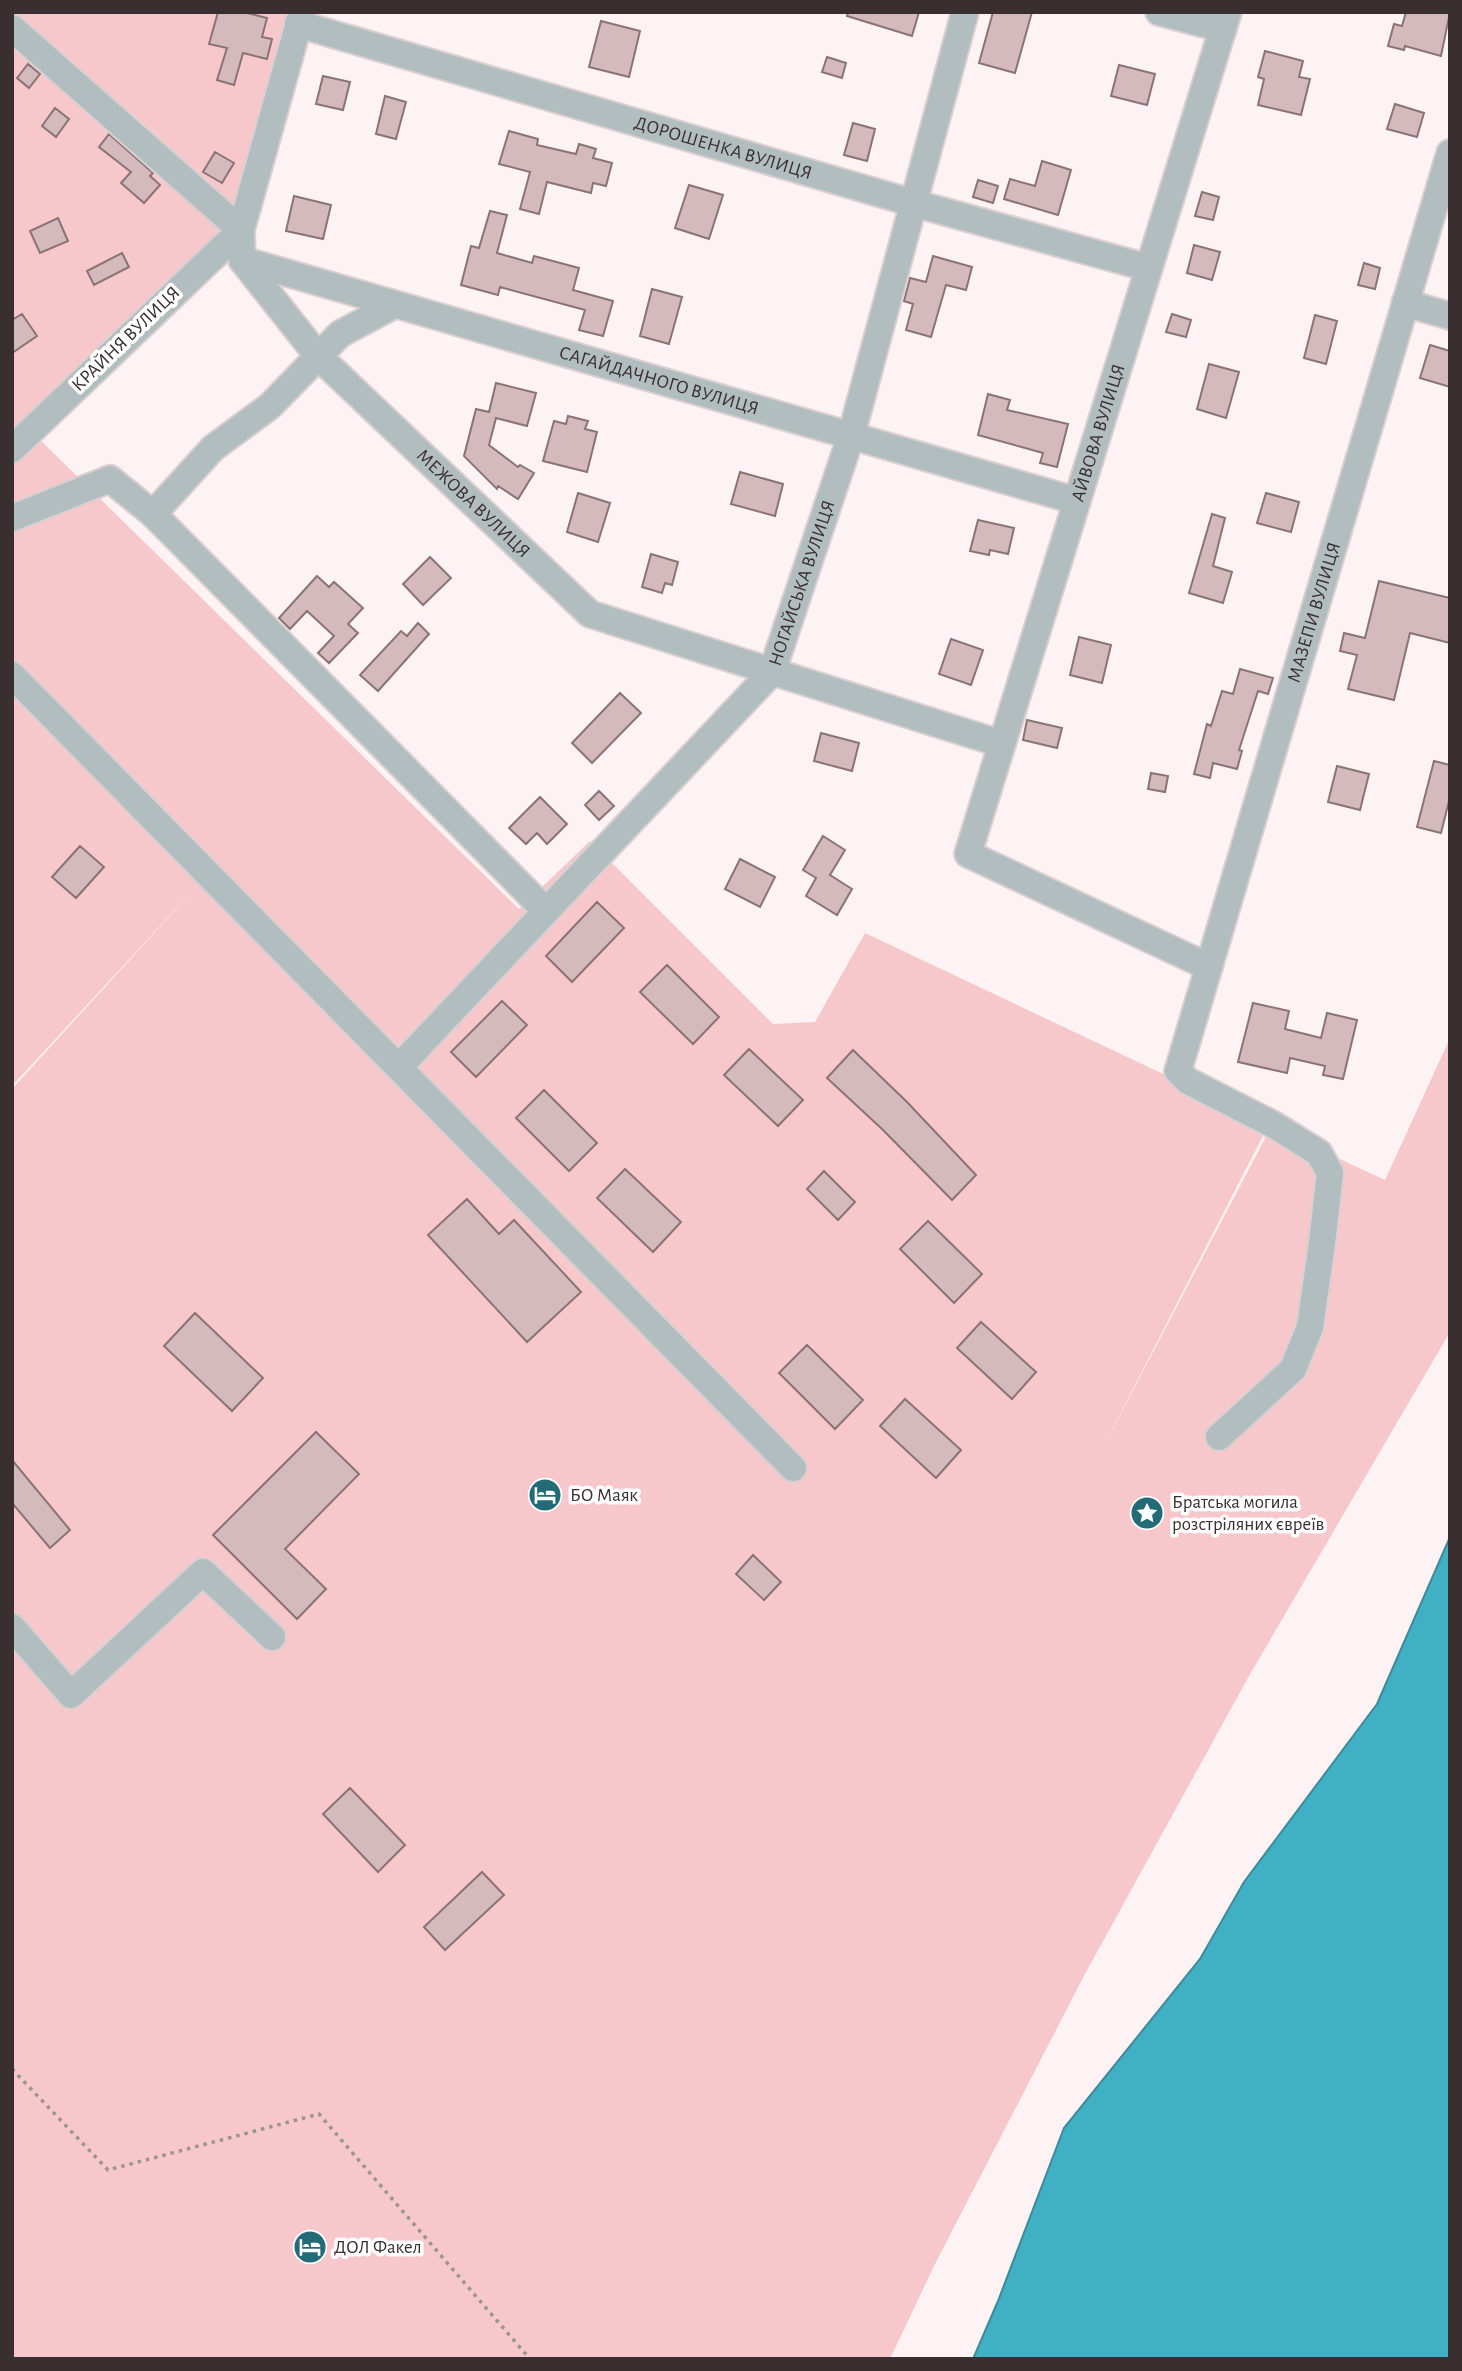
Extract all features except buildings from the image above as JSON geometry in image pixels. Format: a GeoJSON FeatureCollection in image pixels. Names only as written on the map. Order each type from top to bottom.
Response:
{"type":"FeatureCollection","features":[{"type":"Feature","properties":{"kind":"street","name":"НОГАЙСЬКА ВУЛИЦЯ"},"geometry":{"type":"LineString","coordinates":[[399,1067],[772,671],[851,436],[965,12]]}},
{"type":"Feature","properties":{"kind":"street"},"geometry":{"type":"LineString","coordinates":[[1159,12],[1225,20]]}},
{"type":"Feature","properties":{"kind":"street","name":"ДОРОШЕНКА ВУЛИЦЯ"},"geometry":{"type":"LineString","coordinates":[[300,18],[913,203],[1149,268]]}},
{"type":"Feature","properties":{"kind":"street"},"geometry":{"type":"LineString","coordinates":[[242,260],[241,230],[300,18]]}},
{"type":"Feature","properties":{"kind":"street","name":"АЙВОВА ВУЛИЦЯ"},"geometry":{"type":"LineString","coordinates":[[1209,967],[968,854],[1225,20]]}},
{"type":"Feature","properties":{"kind":"street"},"geometry":{"type":"LineString","coordinates":[[12,28],[241,230]]}},
{"type":"Feature","properties":{"kind":"street","name":"МАЗЕПИ ВУЛИЦЯ"},"geometry":{"type":"LineString","coordinates":[[1219,1437],[1293,1369],[1310,1327],[1330,1173],[1318,1153],[1274,1125],[1188,1081],[1178,1071],[1450,153]]}},
{"type":"Feature","properties":{"kind":"street","name":"КРАЙНЯ ВУЛИЦЯ"},"geometry":{"type":"LineString","coordinates":[[12,449],[241,230]]}},
{"type":"Feature","properties":{"kind":"street","name":"САГАЙДАЧНОГО ВУЛИЦЯ"},"geometry":{"type":"LineString","coordinates":[[242,260],[1077,501]]}},
{"type":"Feature","properties":{"kind":"street","name":"МЕЖОВА ВУЛИЦЯ"},"geometry":{"type":"LineString","coordinates":[[242,260],[318,356],[590,614],[1002,744]]}},
{"type":"Feature","properties":{"kind":"street"},"geometry":{"type":"LineString","coordinates":[[1405,303],[1450,316]]}},
{"type":"Feature","properties":{"kind":"street"},"geometry":{"type":"LineString","coordinates":[[153,514],[213,449],[270,406],[340,334],[394,305]]}},
{"type":"Feature","properties":{"kind":"street"},"geometry":{"type":"LineString","coordinates":[[12,518],[110,479],[153,514],[546,911]]}},
{"type":"Feature","properties":{"kind":"street"},"geometry":{"type":"LineString","coordinates":[[12,675],[793,1468]]}},
{"type":"Feature","properties":{"kind":"street"},"geometry":{"type":"LineString","coordinates":[[12,1627],[71,1695],[203,1572],[272,1637]]}},
{"type":"Feature","properties":{"kind":"path"},"geometry":{"type":"LineString","coordinates":[[12,2069],[107,2170],[319,2114],[530,2359]]}},
{"type":"Feature","properties":{"kind":"shaded area"},"geometry":{"type":"Polygon","coordinates":[[[12,12],[302,12],[241,230],[12,449],[12,12]]]}},
{"type":"Feature","properties":{"kind":"shaded area","name":"БО Маяк"},"geometry":{"type":"Polygon","coordinates":[[[32,432],[519,909],[590,841],[773,1024],[815,1022],[865,933],[1269,1124],[1098,1457],[1271,1127],[1385,1180],[1450,1038],[1450,1332],[1249,1676],[1085,1974],[935,2264],[890,2359],[12,2359],[12,1089],[209,873],[12,1086],[12,452],[32,432]]]}},
{"type":"Feature","properties":{"kind":"water"},"geometry":{"type":"Polygon","coordinates":[[[1450,1537],[1450,2359],[973,2359],[1064,2128],[1200,1959],[1244,1882],[1377,1704],[1450,1537]]]}},
{"type":"Feature","properties":{"kind":"place","name":"БО Маяк"},"geometry":{"type":"Point","coordinates":[545,1495]}},
{"type":"Feature","properties":{"kind":"place","name":"Братська могила розстріляних євреїв"},"geometry":{"type":"Point","coordinates":[1147,1513]}},
{"type":"Feature","properties":{"kind":"place","name":"ДОЛ Факел"},"geometry":{"type":"Point","coordinates":[310,2247]}}]}
